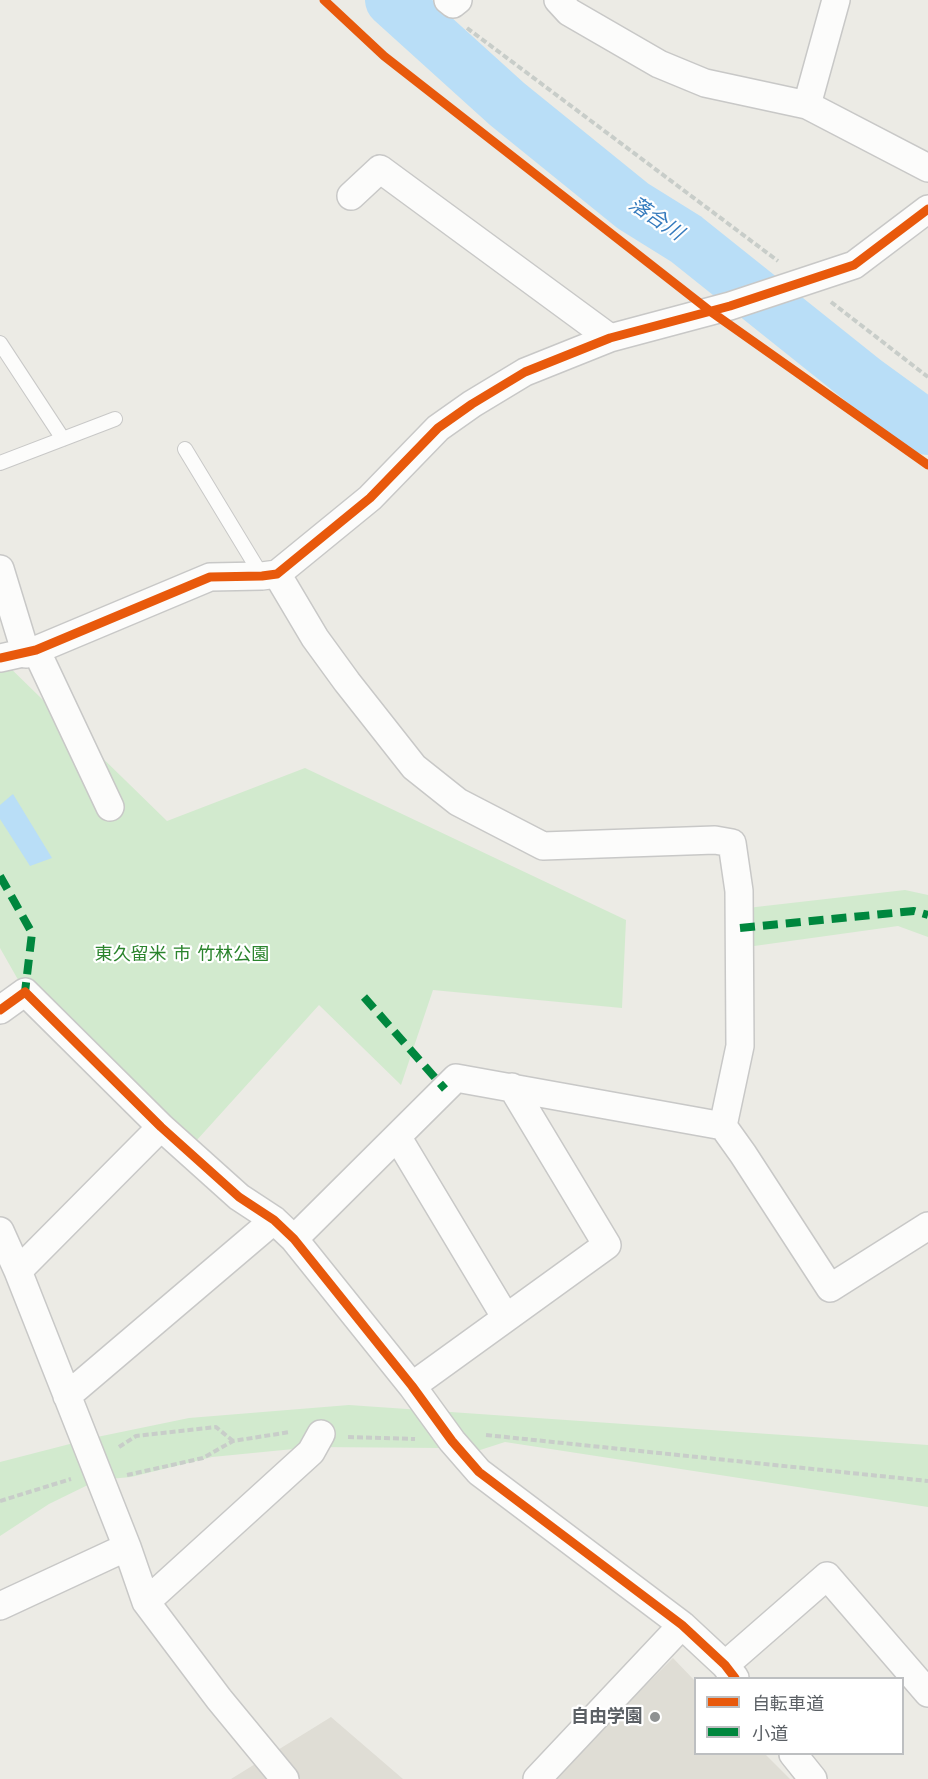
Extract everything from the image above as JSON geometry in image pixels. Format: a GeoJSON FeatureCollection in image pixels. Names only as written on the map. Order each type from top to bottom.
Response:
{"type":"FeatureCollection","features":[{"type":"Feature","properties":{"kind":"street"},"geometry":{"type":"LineString","coordinates":[[448,0],[461,13]]}},
{"type":"Feature","properties":{"kind":"street"},"geometry":{"type":"LineString","coordinates":[[558,0],[569,12],[659,64],[705,83],[807,105],[928,168]]}},
{"type":"Feature","properties":{"kind":"street"},"geometry":{"type":"LineString","coordinates":[[807,105],[836,0]]}},
{"type":"Feature","properties":{"kind":"street"},"geometry":{"type":"LineString","coordinates":[[351,196],[380,169],[610,338]]}},
{"type":"Feature","properties":{"kind":"street"},"geometry":{"type":"LineString","coordinates":[[0,658],[31,652],[210,577],[270,575],[370,498],[438,428],[525,372],[610,338],[720,309],[854,265],[928,208]]}},
{"type":"Feature","properties":{"kind":"street"},"geometry":{"type":"LineString","coordinates":[[0,569],[31,652],[110,807]]}},
{"type":"Feature","properties":{"kind":"street"},"geometry":{"type":"LineString","coordinates":[[270,575],[414,767],[458,802],[543,846],[715,840],[732,843],[740,891],[740,1046],[723,1126]]}},
{"type":"Feature","properties":{"kind":"street"},"geometry":{"type":"LineString","coordinates":[[0,1010],[25,992],[161,1127],[238,1197],[274,1220],[294,1239],[479,1472],[682,1625],[730,1672],[827,1576],[928,1693]]}},
{"type":"Feature","properties":{"kind":"street"},"geometry":{"type":"LineString","coordinates":[[294,1239],[456,1078],[723,1126],[744,1154],[830,1288],[928,1226]]}},
{"type":"Feature","properties":{"kind":"street"},"geometry":{"type":"LineString","coordinates":[[412,1386],[607,1245],[512,1087]]}},
{"type":"Feature","properties":{"kind":"street"},"geometry":{"type":"LineString","coordinates":[[18,1271],[161,1127]]}},
{"type":"Feature","properties":{"kind":"street"},"geometry":{"type":"LineString","coordinates":[[398,1138],[506,1318]]}},
{"type":"Feature","properties":{"kind":"street"},"geometry":{"type":"LineString","coordinates":[[67,1396],[274,1220]]}},
{"type":"Feature","properties":{"kind":"street"},"geometry":{"type":"LineString","coordinates":[[0,1231],[127,1547],[146,1602],[219,1699],[285,1779]]}},
{"type":"Feature","properties":{"kind":"street"},"geometry":{"type":"LineString","coordinates":[[146,1602],[311,1452],[321,1434]]}},
{"type":"Feature","properties":{"kind":"street"},"geometry":{"type":"LineString","coordinates":[[0,1606],[127,1547]]}},
{"type":"Feature","properties":{"kind":"street"},"geometry":{"type":"LineString","coordinates":[[537,1779],[682,1625]]}},
{"type":"Feature","properties":{"kind":"street"},"geometry":{"type":"LineString","coordinates":[[794,1755],[813,1779]]}},
{"type":"Feature","properties":{"kind":"lane"},"geometry":{"type":"LineString","coordinates":[[0,343],[63,439]]}},
{"type":"Feature","properties":{"kind":"lane"},"geometry":{"type":"LineString","coordinates":[[0,463],[115,419]]}},
{"type":"Feature","properties":{"kind":"lane"},"geometry":{"type":"LineString","coordinates":[[185,449],[270,575]]}},
{"type":"Feature","properties":{"kind":"path"},"geometry":{"type":"LineString","coordinates":[[324,0],[384,56],[928,465]]}},
{"type":"Feature","properties":{"kind":"path"},"geometry":{"type":"LineString","coordinates":[[461,13],[797,284],[928,377]]}},
{"type":"Feature","properties":{"kind":"path"},"geometry":{"type":"LineString","coordinates":[[116,1449],[136,1436],[216,1427],[233,1441]]}},
{"type":"Feature","properties":{"kind":"path"},"geometry":{"type":"LineString","coordinates":[[126,1475],[203,1458],[233,1441],[300,1430],[355,1438],[425,1439]]}},
{"type":"Feature","properties":{"kind":"path"},"geometry":{"type":"LineString","coordinates":[[484,1435],[928,1480]]}},
{"type":"Feature","properties":{"kind":"path"},"geometry":{"type":"LineString","coordinates":[[0,1501],[74,1478]]}},
{"type":"Feature","properties":{"kind":"shaded area","name":"自由学園"},"geometry":{"type":"Polygon","coordinates":[[[673,1658],[694,1680],[694,1755],[766,1755],[790,1779],[551,1779],[673,1658]]]}},
{"type":"Feature","properties":{"kind":"shaded area"},"geometry":{"type":"Polygon","coordinates":[[[331,1717],[403,1779],[231,1779],[331,1717]]]}},
{"type":"Feature","properties":{"kind":"green space","name":"東久留米 市 竹林公園"},"geometry":{"type":"Polygon","coordinates":[[[0,658],[167,821],[305,768],[626,920],[622,1008],[433,990],[401,1085],[319,1005],[187,1151],[25,992],[0,948],[0,658]]]}},
{"type":"Feature","properties":{"kind":"green space"},"geometry":{"type":"Polygon","coordinates":[[[905,890],[928,895],[928,937],[898,926],[747,947],[747,908],[905,890]]]}},
{"type":"Feature","properties":{"kind":"green space"},"geometry":{"type":"Polygon","coordinates":[[[349,1405],[928,1445],[928,1507],[505,1442],[477,1451],[443,1448],[314,1447],[212,1457],[131,1477],[98,1480],[49,1504],[0,1536],[0,1462],[97,1437],[189,1418],[349,1405]]]}},
{"type":"Feature","properties":{"kind":"water"},"geometry":{"type":"Polygon","coordinates":[[[13,794],[52,858],[30,866],[0,819],[0,805],[13,794]]]}},
{"type":"Feature","properties":{"kind":"waterway","name":"落合川"},"geometry":{"type":"LineString","coordinates":[[392,0],[507,104],[633,206],[686,239],[865,382],[928,428]]}},
{"type":"Feature","properties":{"kind":"marked path"},"geometry":{"type":"LineString","coordinates":[[0,876],[32,933],[25,992]]}},
{"type":"Feature","properties":{"kind":"marked path"},"geometry":{"type":"LineString","coordinates":[[740,928],[914,911],[928,915]]}},
{"type":"Feature","properties":{"kind":"marked path"},"geometry":{"type":"LineString","coordinates":[[364,997],[445,1089]]}},
{"type":"Feature","properties":{"kind":"cycle path"},"geometry":{"type":"LineString","coordinates":[[324,0],[384,56],[710,311],[928,465]]}},
{"type":"Feature","properties":{"kind":"cycle path"},"geometry":{"type":"LineString","coordinates":[[0,658],[36,650],[210,577],[277,574],[370,498],[438,428],[525,372],[610,338],[730,306],[854,265],[928,209]]}},
{"type":"Feature","properties":{"kind":"cycle path"},"geometry":{"type":"LineString","coordinates":[[0,1010],[25,992],[161,1127],[239,1197],[274,1220],[294,1239],[412,1386],[452,1441],[479,1472],[682,1625],[725,1665],[734,1677]]}},
{"type":"Feature","properties":{"kind":"place","name":"自由学園"},"geometry":{"type":"Point","coordinates":[655,1717]}}]}
